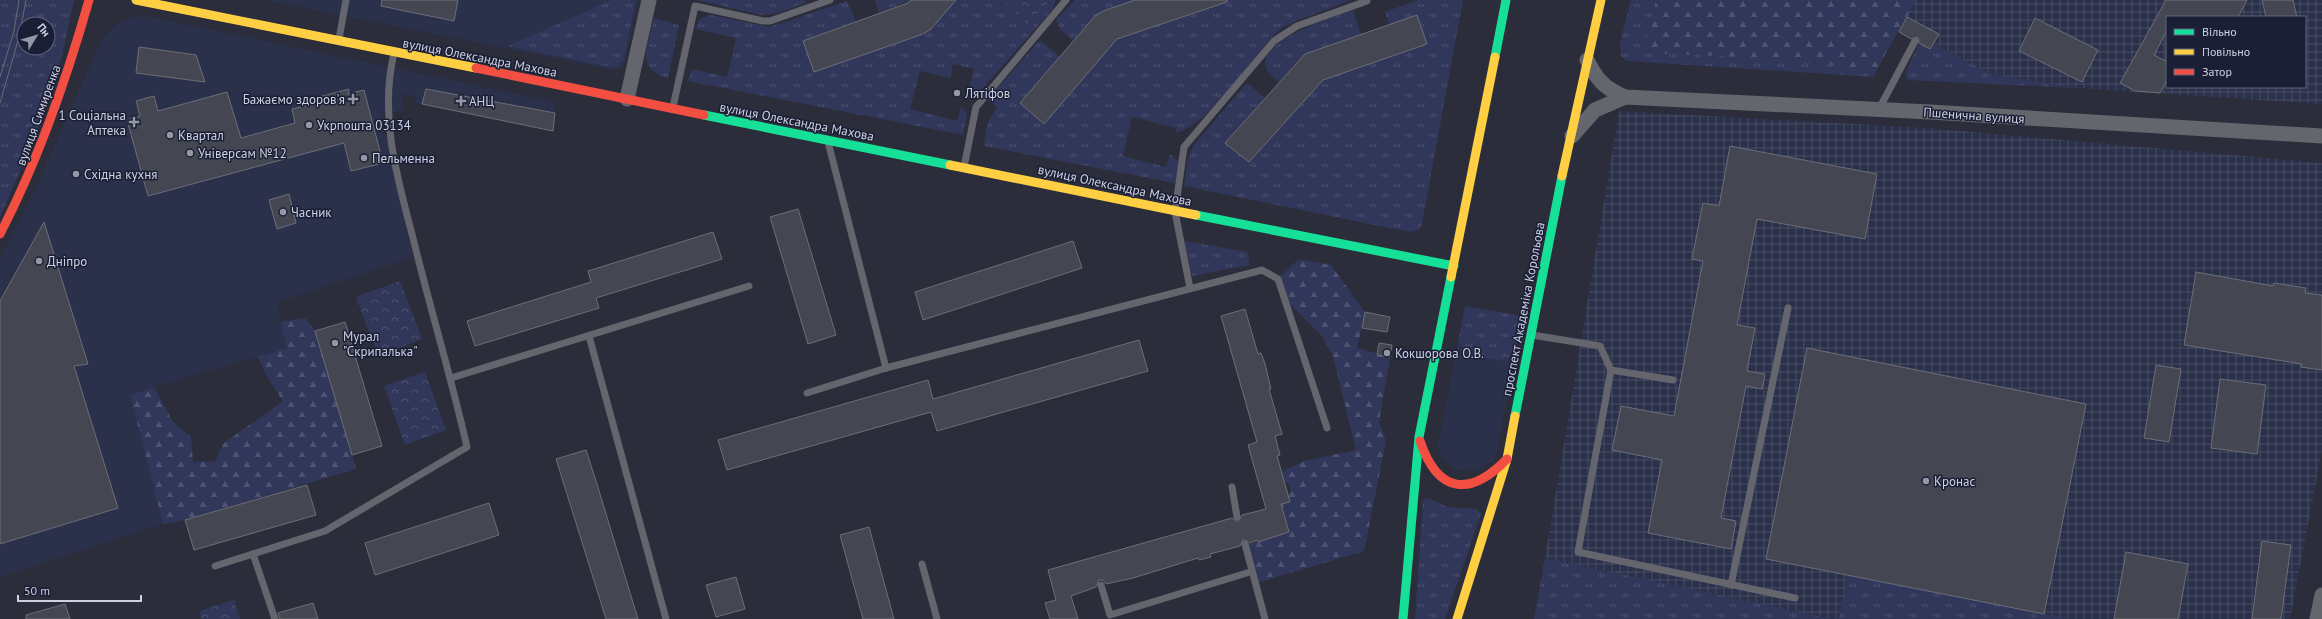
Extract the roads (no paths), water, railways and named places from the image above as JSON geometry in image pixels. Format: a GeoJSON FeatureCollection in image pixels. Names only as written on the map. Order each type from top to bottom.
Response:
{"type":"FeatureCollection","features":[{"type":"Feature","properties":{"kind":"street","name":"вулиця Симиренка"},"geometry":{"type":"LineString","coordinates":[[0,234],[41,150],[70,65],[88,0]]}},
{"type":"Feature","properties":{"kind":"street","name":"вулиця Олександра Махова"},"geometry":{"type":"LineString","coordinates":[[136,0],[206,10],[394,53],[964,167],[1175,212],[1454,266]]}},
{"type":"Feature","properties":{"kind":"street"},"geometry":{"type":"LineString","coordinates":[[627,99],[649,0]]}},
{"type":"Feature","properties":{"kind":"street"},"geometry":{"type":"LineString","coordinates":[[1403,619],[1419,437],[1506,0]]}},
{"type":"Feature","properties":{"kind":"street","name":"проспект Академіка Корольова"},"geometry":{"type":"LineString","coordinates":[[1457,619],[1506,459],[1532,335],[1569,139],[1601,0]]}},
{"type":"Feature","properties":{"kind":"street","name":"Пшенична вулиця"},"geometry":{"type":"LineString","coordinates":[[1587,60],[1595,76],[1608,90],[1625,98],[1879,109],[2322,136]]}},
{"type":"Feature","properties":{"kind":"street","name":"Пшенична вулиця"},"geometry":{"type":"LineString","coordinates":[[1569,139],[1595,110],[1625,98]]}},
{"type":"Feature","properties":{"kind":"street"},"geometry":{"type":"LineString","coordinates":[[1419,437],[1424,456],[1432,470],[1442,479],[1455,484],[1467,484],[1481,481],[1506,459]]}},
{"type":"Feature","properties":{"kind":"street"},"geometry":{"type":"LineString","coordinates":[[2317,619],[2322,595]]}},
{"type":"Feature","properties":{"kind":"lane"},"geometry":{"type":"LineString","coordinates":[[339,41],[346,0]]}},
{"type":"Feature","properties":{"kind":"lane"},"geometry":{"type":"LineString","coordinates":[[673,109],[695,6],[763,21],[780,18],[827,0]]}},
{"type":"Feature","properties":{"kind":"lane"},"geometry":{"type":"LineString","coordinates":[[964,167],[976,107],[1066,0]]}},
{"type":"Feature","properties":{"kind":"lane"},"geometry":{"type":"LineString","coordinates":[[1190,288],[1175,212],[1184,148],[1274,41],[1297,26],[1367,1]]}},
{"type":"Feature","properties":{"kind":"lane"},"geometry":{"type":"LineString","coordinates":[[1879,109],[1914,41]]}},
{"type":"Feature","properties":{"kind":"lane"},"geometry":{"type":"LineString","coordinates":[[215,566],[325,532],[467,447],[451,378],[426,291],[392,158],[387,100],[394,53]]}},
{"type":"Feature","properties":{"kind":"lane"},"geometry":{"type":"LineString","coordinates":[[828,140],[886,368]]}},
{"type":"Feature","properties":{"kind":"lane"},"geometry":{"type":"LineString","coordinates":[[807,393],[886,368],[1262,270],[1278,279],[1327,428]]}},
{"type":"Feature","properties":{"kind":"lane"},"geometry":{"type":"LineString","coordinates":[[451,378],[749,286]]}},
{"type":"Feature","properties":{"kind":"lane"},"geometry":{"type":"LineString","coordinates":[[1731,585],[1788,308]]}},
{"type":"Feature","properties":{"kind":"lane"},"geometry":{"type":"LineString","coordinates":[[1532,335],[1600,346],[1610,370],[1578,552],[1795,598]]}},
{"type":"Feature","properties":{"kind":"lane"},"geometry":{"type":"LineString","coordinates":[[588,336],[666,619]]}},
{"type":"Feature","properties":{"kind":"lane"},"geometry":{"type":"LineString","coordinates":[[1610,370],[1673,380]]}},
{"type":"Feature","properties":{"kind":"lane"},"geometry":{"type":"LineString","coordinates":[[1232,488],[1237,517]]}},
{"type":"Feature","properties":{"kind":"lane"},"geometry":{"type":"LineString","coordinates":[[1244,544],[1250,572],[1265,619]]}},
{"type":"Feature","properties":{"kind":"lane"},"geometry":{"type":"LineString","coordinates":[[253,554],[275,619]]}},
{"type":"Feature","properties":{"kind":"lane"},"geometry":{"type":"LineString","coordinates":[[922,564],[937,619]]}},
{"type":"Feature","properties":{"kind":"lane"},"geometry":{"type":"LineString","coordinates":[[1101,585],[1110,615],[1250,572]]}},
{"type":"Feature","properties":{"kind":"tram line"},"geometry":{"type":"LineString","coordinates":[[0,77],[14,31],[19,0]]}},
{"type":"Feature","properties":{"kind":"tram line"},"geometry":{"type":"LineString","coordinates":[[0,103],[19,37],[26,0]]}},
{"type":"Feature","properties":{"kind":"place","name":"Лятіфов"},"geometry":{"type":"Point","coordinates":[957,93]}},
{"type":"Feature","properties":{"kind":"place","name":"Бажаємо здоров'я"},"geometry":{"type":"Point","coordinates":[353,99]}},
{"type":"Feature","properties":{"kind":"place","name":"АНЦ"},"geometry":{"type":"Point","coordinates":[461,101]}},
{"type":"Feature","properties":{"kind":"place","name":"1 Соціальна Аптека"},"geometry":{"type":"Point","coordinates":[134,122]}},
{"type":"Feature","properties":{"kind":"place","name":"Укрпошта 03134"},"geometry":{"type":"Point","coordinates":[309,125]}},
{"type":"Feature","properties":{"kind":"place","name":"Квартал"},"geometry":{"type":"Point","coordinates":[170,135]}},
{"type":"Feature","properties":{"kind":"place","name":"Універсам №12"},"geometry":{"type":"Point","coordinates":[190,153]}},
{"type":"Feature","properties":{"kind":"place","name":"Пельменна"},"geometry":{"type":"Point","coordinates":[364,158]}},
{"type":"Feature","properties":{"kind":"place","name":"Східна кухня"},"geometry":{"type":"Point","coordinates":[76,174]}},
{"type":"Feature","properties":{"kind":"place","name":"Часник"},"geometry":{"type":"Point","coordinates":[283,212]}},
{"type":"Feature","properties":{"kind":"place","name":"Дніпро"},"geometry":{"type":"Point","coordinates":[39,261]}},
{"type":"Feature","properties":{"kind":"place","name":"Мурал \"Скрипалька\""},"geometry":{"type":"Point","coordinates":[335,343]}},
{"type":"Feature","properties":{"kind":"place","name":"Кокшорова О.В."},"geometry":{"type":"Point","coordinates":[1387,353]}},
{"type":"Feature","properties":{"kind":"place","name":"Кронас"},"geometry":{"type":"Point","coordinates":[1926,481]}}]}
